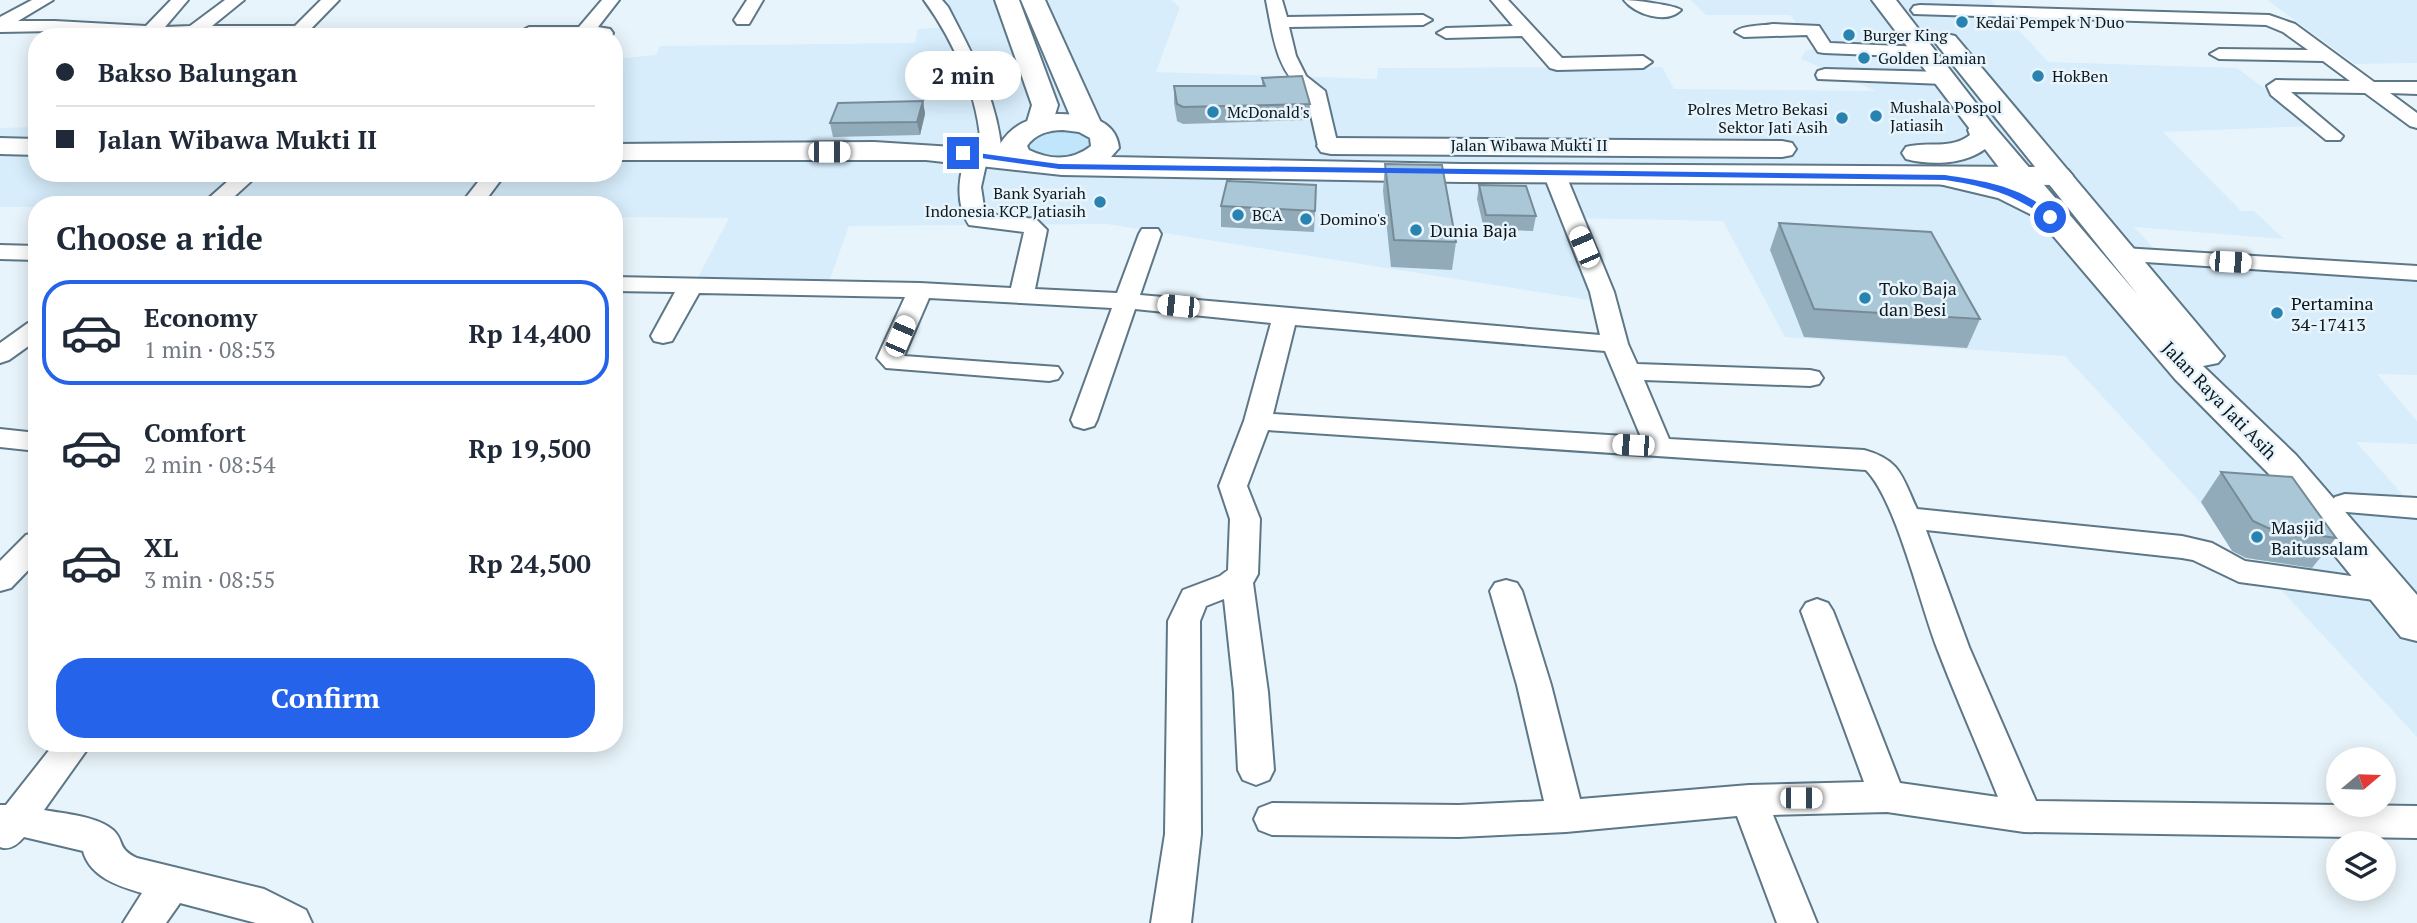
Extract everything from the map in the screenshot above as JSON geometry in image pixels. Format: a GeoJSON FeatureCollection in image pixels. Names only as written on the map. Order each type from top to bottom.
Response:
{"type":"FeatureCollection","features":[{"type":"Feature","properties":{"kind":"main road"},"geometry":{"type":"LineString","coordinates":[[623,152],[918,151],[985,155],[1028,141],[1045,105],[1007,0]]}},
{"type":"Feature","properties":{"kind":"main road"},"geometry":{"type":"LineString","coordinates":[[1033,0],[1105,148],[1098,156],[1070,166]]}},
{"type":"Feature","properties":{"kind":"main road","name":"Jalan Raya Jati Asih"},"geometry":{"type":"LineString","coordinates":[[1884,0],[2021,177],[2188,371],[2403,590]]}},
{"type":"Feature","properties":{"kind":"main road","name":"Jalan Raya Jati Asih"},"geometry":{"type":"LineString","coordinates":[[1916,5],[2221,374],[2345,504],[2403,590],[2417,625]]}},
{"type":"Feature","properties":{"kind":"main road","name":"Jalan Wibawa Mukti II"},"geometry":{"type":"LineString","coordinates":[[1073,122],[1140,149],[1156,150],[1328,146],[1639,146],[1811,150],[1949,165],[1841,176],[1048,166],[1028,141],[1073,122]]}},
{"type":"Feature","properties":{"kind":"main road"},"geometry":{"type":"LineString","coordinates":[[1949,165],[1984,136],[2026,157],[2037,153],[2036,149]]}},
{"type":"Feature","properties":{"kind":"main road"},"geometry":{"type":"LineString","coordinates":[[0,146],[28,147]]}},
{"type":"Feature","properties":{"kind":"main road"},"geometry":{"type":"LineString","coordinates":[[1811,150],[1836,160],[1842,169],[1841,176]]}},
{"type":"Feature","properties":{"kind":"main road"},"geometry":{"type":"LineString","coordinates":[[1949,165],[2021,177],[2058,176]]}},
{"type":"Feature","properties":{"kind":"main road"},"geometry":{"type":"LineString","coordinates":[[1949,165],[1982,183],[2012,192],[2035,205],[2065,230]]}},
{"type":"Feature","properties":{"kind":"street"},"geometry":{"type":"LineString","coordinates":[[0,26],[45,0]]}},
{"type":"Feature","properties":{"kind":"street"},"geometry":{"type":"LineString","coordinates":[[154,28],[180,0]]}},
{"type":"Feature","properties":{"kind":"street"},"geometry":{"type":"LineString","coordinates":[[199,28],[236,0]]}},
{"type":"Feature","properties":{"kind":"street"},"geometry":{"type":"LineString","coordinates":[[302,28],[331,0]]}},
{"type":"Feature","properties":{"kind":"street"},"geometry":{"type":"LineString","coordinates":[[596,28],[611,0]]}},
{"type":"Feature","properties":{"kind":"street"},"geometry":{"type":"LineString","coordinates":[[743,20],[755,0]]}},
{"type":"Feature","properties":{"kind":"street"},"geometry":{"type":"LineString","coordinates":[[932,0],[939,6],[979,86],[992,132],[985,155],[971,176],[973,214],[977,220],[1028,224],[1036,230],[1021,297]]}},
{"type":"Feature","properties":{"kind":"street"},"geometry":{"type":"LineString","coordinates":[[1274,0],[1287,56],[1298,79],[1315,91],[1328,146]]}},
{"type":"Feature","properties":{"kind":"street"},"geometry":{"type":"LineString","coordinates":[[1499,0],[1557,64],[1643,62]]}},
{"type":"Feature","properties":{"kind":"street"},"geometry":{"type":"LineString","coordinates":[[1632,0],[1644,10],[1672,10]]}},
{"type":"Feature","properties":{"kind":"street"},"geometry":{"type":"LineString","coordinates":[[1916,5],[2269,20],[2289,28],[2417,122]]}},
{"type":"Feature","properties":{"kind":"street"},"geometry":{"type":"LineString","coordinates":[[1280,22],[1423,20]]}},
{"type":"Feature","properties":{"kind":"street"},"geometry":{"type":"LineString","coordinates":[[0,26],[87,28]]}},
{"type":"Feature","properties":{"kind":"street"},"geometry":{"type":"LineString","coordinates":[[1744,32],[1775,33],[1773,29],[1813,30],[1824,48],[1924,52]]}},
{"type":"Feature","properties":{"kind":"street"},"geometry":{"type":"LineString","coordinates":[[1446,33],[1527,31]]}},
{"type":"Feature","properties":{"kind":"street"},"geometry":{"type":"LineString","coordinates":[[2219,54],[2327,56]]}},
{"type":"Feature","properties":{"kind":"street"},"geometry":{"type":"LineString","coordinates":[[1825,75],[1944,78]]}},
{"type":"Feature","properties":{"kind":"street"},"geometry":{"type":"LineString","coordinates":[[2333,136],[2274,87],[2417,88]]}},
{"type":"Feature","properties":{"kind":"street"},"geometry":{"type":"LineString","coordinates":[[1553,173],[1602,292],[1615,344],[1660,447]]}},
{"type":"Feature","properties":{"kind":"street"},"geometry":{"type":"LineString","coordinates":[[223,196],[239,182]]}},
{"type":"Feature","properties":{"kind":"street"},"geometry":{"type":"LineString","coordinates":[[478,196],[489,182]]}},
{"type":"Feature","properties":{"kind":"street"},"geometry":{"type":"LineString","coordinates":[[1084,420],[1150,234]]}},
{"type":"Feature","properties":{"kind":"street"},"geometry":{"type":"LineString","coordinates":[[0,252],[28,253]]}},
{"type":"Feature","properties":{"kind":"street"},"geometry":{"type":"LineString","coordinates":[[2123,255],[2417,273]]}},
{"type":"Feature","properties":{"kind":"street"},"geometry":{"type":"LineString","coordinates":[[623,284],[920,290],[1124,301],[1615,344]]}},
{"type":"Feature","properties":{"kind":"street"},"geometry":{"type":"LineString","coordinates":[[663,335],[692,284]]}},
{"type":"Feature","properties":{"kind":"street"},"geometry":{"type":"LineString","coordinates":[[920,290],[890,358],[895,363],[1049,373]]}},
{"type":"Feature","properties":{"kind":"street"},"geometry":{"type":"LineString","coordinates":[[1171,923],[1183,834],[1186,614],[1197,595],[1237,580],[1245,567],[1245,519],[1233,486],[1258,421],[1285,317]]}},
{"type":"Feature","properties":{"kind":"street"},"geometry":{"type":"LineString","coordinates":[[1629,372],[1810,378]]}},
{"type":"Feature","properties":{"kind":"street"},"geometry":{"type":"LineString","coordinates":[[1258,421],[1367,430],[1864,459],[1876,463],[1886,472],[1907,518],[1952,647],[2024,816]]}},
{"type":"Feature","properties":{"kind":"street"},"geometry":{"type":"LineString","coordinates":[[0,438],[28,442]]}},
{"type":"Feature","properties":{"kind":"street"},"geometry":{"type":"LineString","coordinates":[[2345,504],[2417,508]]}},
{"type":"Feature","properties":{"kind":"street"},"geometry":{"type":"LineString","coordinates":[[1907,518],[2182,547],[2201,551],[2239,571],[2403,590]]}},
{"type":"Feature","properties":{"kind":"street"},"geometry":{"type":"LineString","coordinates":[[0,580],[28,551]]}},
{"type":"Feature","properties":{"kind":"street"},"geometry":{"type":"LineString","coordinates":[[1237,580],[1251,692],[1256,770]]}},
{"type":"Feature","properties":{"kind":"street"},"geometry":{"type":"LineString","coordinates":[[1506,591],[1534,685],[1566,816]]}},
{"type":"Feature","properties":{"kind":"street"},"geometry":{"type":"LineString","coordinates":[[1816,611],[1887,797]]}},
{"type":"Feature","properties":{"kind":"street"},"geometry":{"type":"LineString","coordinates":[[5,826],[67,752]]}},
{"type":"Feature","properties":{"kind":"street"},"geometry":{"type":"LineString","coordinates":[[1272,819],[1460,821],[1566,816],[1749,800],[1887,797],[2024,816],[2417,822]]}},
{"type":"Feature","properties":{"kind":"street"},"geometry":{"type":"LineString","coordinates":[[1749,800],[1797,923]]}},
{"type":"Feature","properties":{"kind":"street"},"geometry":{"type":"LineString","coordinates":[[5,826],[93,836],[102,844],[103,855],[114,865],[171,884],[264,907],[292,923]]}},
{"type":"Feature","properties":{"kind":"street"},"geometry":{"type":"LineString","coordinates":[[143,923],[171,884]]}},
{"type":"Feature","properties":{"kind":"shaded area"},"geometry":{"type":"Polygon","coordinates":[[[943,0],[1171,0],[1180,7],[1156,72],[1377,79],[1378,68],[1662,67],[1674,89],[1876,91],[1801,59],[1805,51],[1816,48],[1790,15],[1706,15],[1691,0],[1991,0],[2048,62],[2237,68],[2315,126],[2163,132],[2241,211],[2254,211],[2284,239],[2134,227],[2161,256],[2417,276],[2417,375],[2377,374],[2417,421],[2417,444],[2356,442],[2417,511],[2417,737],[2065,356],[1785,337],[1723,221],[1569,218],[1596,301],[1107,224],[849,226],[828,284],[696,281],[729,218],[623,217],[623,196],[28,196],[28,207],[0,207],[0,128],[28,127],[28,182],[623,182],[623,58],[656,55],[660,46],[915,43],[918,29],[954,27],[947,3],[943,0]]]}},
{"type":"Feature","properties":{"kind":"shaded area"},"geometry":{"type":"Polygon","coordinates":[[[2267,0],[2417,0],[2417,63],[2355,64],[2267,0]]]}},
{"type":"Feature","properties":{"kind":"shaded area"},"geometry":{"type":"Polygon","coordinates":[[[1064,129],[1087,136],[1089,145],[1076,154],[1059,158],[1042,156],[1029,147],[1032,138],[1045,131],[1064,129]]]}},
{"type":"Feature","properties":{"kind":"building"},"geometry":{"type":"Polygon","coordinates":[[[1302,76],[1310,104],[1183,107],[1177,104],[1174,86],[1265,86],[1262,78],[1302,76]]]}},
{"type":"Feature","properties":{"kind":"building"},"geometry":{"type":"Polygon","coordinates":[[[923,101],[917,122],[830,123],[838,103],[923,101]]]}},
{"type":"Feature","properties":{"kind":"building"},"geometry":{"type":"Polygon","coordinates":[[[1385,164],[1442,165],[1456,242],[1394,240],[1385,164]]]}},
{"type":"Feature","properties":{"kind":"building"},"geometry":{"type":"Polygon","coordinates":[[[1227,181],[1316,185],[1315,211],[1221,206],[1227,181]]]}},
{"type":"Feature","properties":{"kind":"building"},"geometry":{"type":"Polygon","coordinates":[[[1479,185],[1526,186],[1536,216],[1486,215],[1479,185]]]}},
{"type":"Feature","properties":{"kind":"building"},"geometry":{"type":"Polygon","coordinates":[[[1779,223],[1931,232],[1980,319],[1814,309],[1779,223]]]}},
{"type":"Feature","properties":{"kind":"building"},"geometry":{"type":"Polygon","coordinates":[[[2221,472],[2292,477],[2336,538],[2268,528],[2253,521],[2221,472]]]}},
{"type":"Feature","properties":{"kind":"place","name":"Kedai Pempek N Duo"},"geometry":{"type":"Point","coordinates":[1962,22]}},
{"type":"Feature","properties":{"kind":"place","name":"Burger King"},"geometry":{"type":"Point","coordinates":[1849,35]}},
{"type":"Feature","properties":{"kind":"place","name":"Golden Lamian"},"geometry":{"type":"Point","coordinates":[1864,58]}},
{"type":"Feature","properties":{"kind":"place","name":"HokBen"},"geometry":{"type":"Point","coordinates":[2038,76]}},
{"type":"Feature","properties":{"kind":"place","name":"McDonald's"},"geometry":{"type":"Point","coordinates":[1213,112]}},
{"type":"Feature","properties":{"kind":"place","name":"Mushala Pospol Jatiasih"},"geometry":{"type":"Point","coordinates":[1876,116]}},
{"type":"Feature","properties":{"kind":"place","name":"Polres Metro Bekasi Sektor Jati Asih"},"geometry":{"type":"Point","coordinates":[1842,118]}},
{"type":"Feature","properties":{"kind":"place","name":"Bank Syariah Indonesia KCP Jatiasih"},"geometry":{"type":"Point","coordinates":[1100,202]}},
{"type":"Feature","properties":{"kind":"place","name":"BCA"},"geometry":{"type":"Point","coordinates":[1238,215]}},
{"type":"Feature","properties":{"kind":"place","name":"Domino's"},"geometry":{"type":"Point","coordinates":[1306,219]}},
{"type":"Feature","properties":{"kind":"place","name":"Dunia Baja"},"geometry":{"type":"Point","coordinates":[1416,230]}},
{"type":"Feature","properties":{"kind":"place","name":"Toko Baja dan Besi"},"geometry":{"type":"Point","coordinates":[1865,298]}},
{"type":"Feature","properties":{"kind":"place","name":"Pertamina 34-17413"},"geometry":{"type":"Point","coordinates":[2277,313]}},
{"type":"Feature","properties":{"kind":"place","name":"Masjid Baitussalam"},"geometry":{"type":"Point","coordinates":[2257,537]}},
{"type":"Feature","properties":{"kind":"route"},"geometry":{"type":"LineString","coordinates":[[963,153],[992,155],[1048,166],[1166,169],[1945,177],[1982,183],[2012,192],[2050,217]]}}]}
